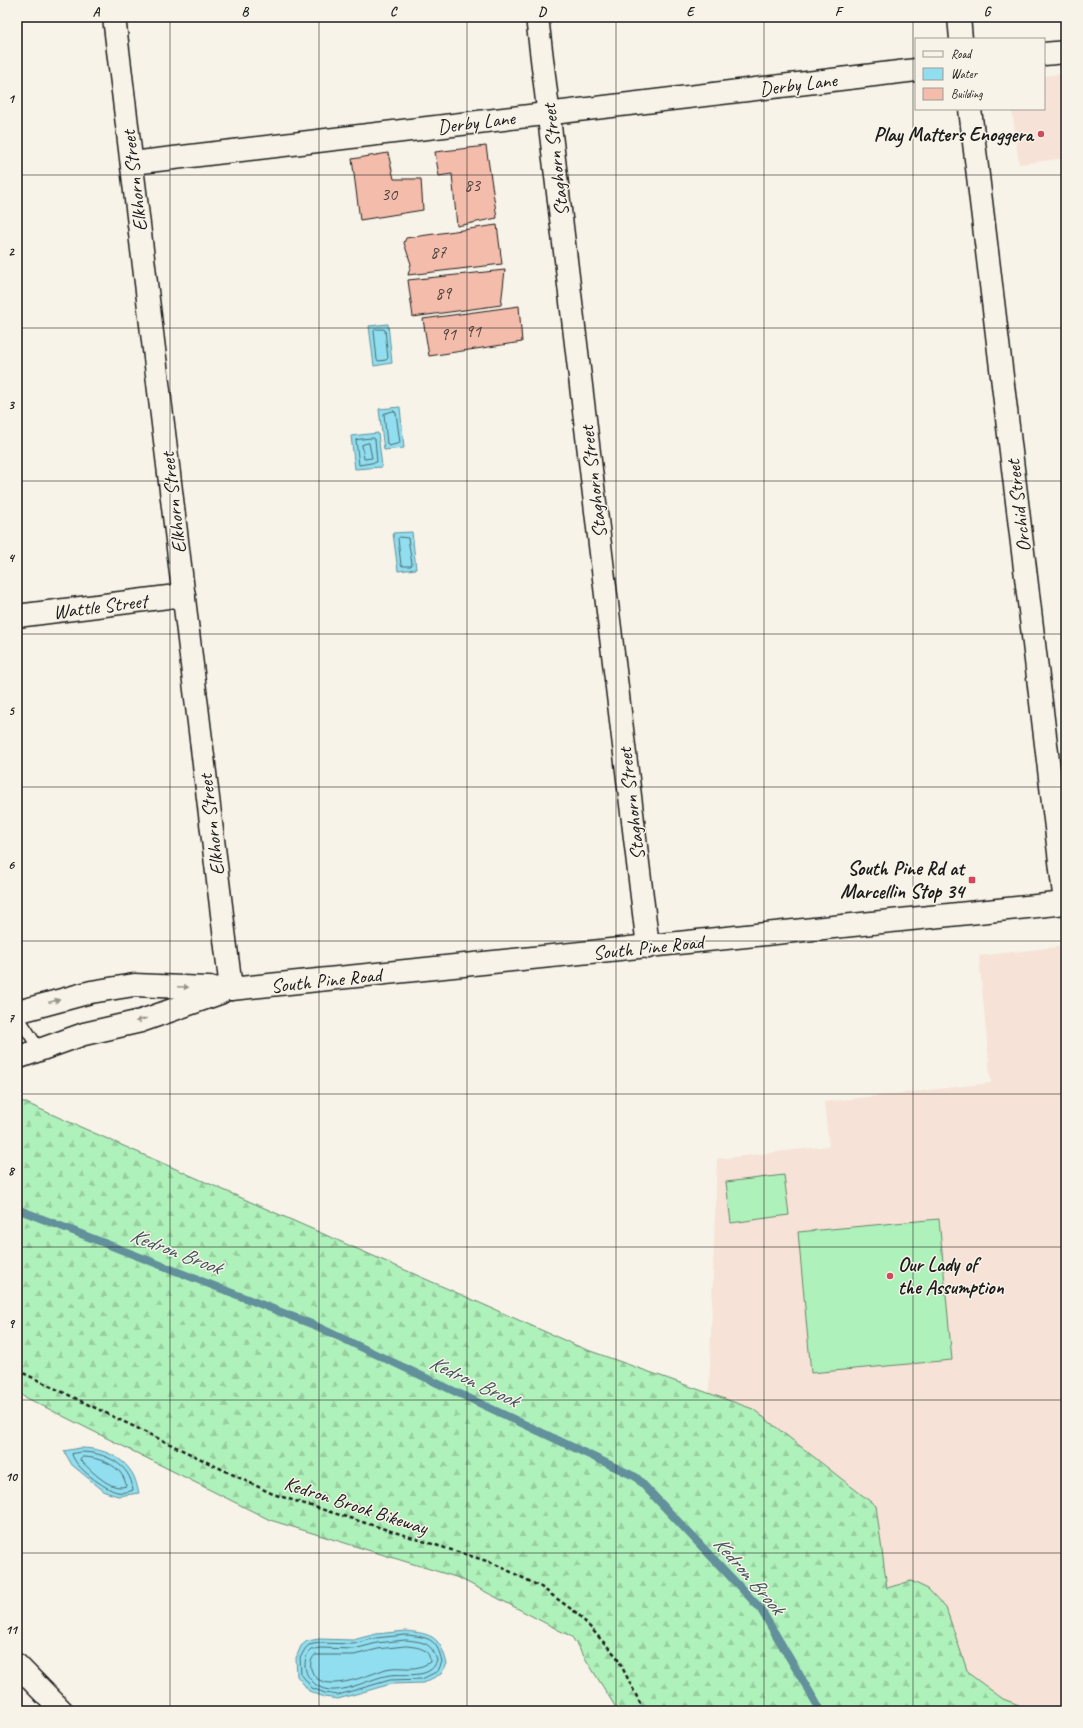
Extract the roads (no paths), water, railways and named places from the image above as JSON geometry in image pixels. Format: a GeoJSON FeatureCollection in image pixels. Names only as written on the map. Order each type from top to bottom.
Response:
{"type":"FeatureCollection","features":[{"type":"Feature","properties":{"kind":"main road","name":"Elkhorn Street"},"geometry":{"type":"LineString","coordinates":[[114,17],[231,989]]}},
{"type":"Feature","properties":{"kind":"main road","name":"Staghorn Street"},"geometry":{"type":"LineString","coordinates":[[537,17],[648,947]]}},
{"type":"Feature","properties":{"kind":"main road"},"geometry":{"type":"LineString","coordinates":[[959,17],[961,38]]}},
{"type":"Feature","properties":{"kind":"main road"},"geometry":{"type":"LineString","coordinates":[[1045,54],[1066,52]]}},
{"type":"Feature","properties":{"kind":"main road","name":"Derby Lane"},"geometry":{"type":"LineString","coordinates":[[132,163],[915,70]]}},
{"type":"Feature","properties":{"kind":"main road","name":"Orchid Street"},"geometry":{"type":"LineString","coordinates":[[970,110],[1065,903]]}},
{"type":"Feature","properties":{"kind":"main road","name":"Wattle Street"},"geometry":{"type":"LineString","coordinates":[[17,616],[184,595]]}},
{"type":"Feature","properties":{"kind":"main road","name":"South Pine Road"},"geometry":{"type":"LineString","coordinates":[[17,1014],[91,992],[134,985],[231,989],[1065,903]]}},
{"type":"Feature","properties":{"kind":"main road","name":"South Pine Road"},"geometry":{"type":"LineString","coordinates":[[17,1058],[84,1034],[141,1021],[231,989]]}},
{"type":"Feature","properties":{"kind":"main road"},"geometry":{"type":"LineString","coordinates":[[17,1665],[30,1676],[62,1711]]}},
{"type":"Feature","properties":{"kind":"lane","name":"South Pine Road"},"geometry":{"type":"LineString","coordinates":[[17,1014],[39,1049]]}},
{"type":"Feature","properties":{"kind":"water"},"geometry":{"type":"Polygon","coordinates":[[[388,324],[392,363],[374,366],[369,326],[388,324]]]}},
{"type":"Feature","properties":{"kind":"water"},"geometry":{"type":"Polygon","coordinates":[[[400,407],[404,448],[384,450],[379,409],[400,407]]]}},
{"type":"Feature","properties":{"kind":"water"},"geometry":{"type":"Polygon","coordinates":[[[378,433],[382,467],[355,469],[351,436],[378,433]]]}},
{"type":"Feature","properties":{"kind":"water"},"geometry":{"type":"Polygon","coordinates":[[[412,532],[416,569],[398,571],[393,533],[412,532]]]}},
{"type":"Feature","properties":{"kind":"water"},"geometry":{"type":"Polygon","coordinates":[[[80,1448],[94,1449],[108,1453],[120,1460],[132,1472],[139,1493],[118,1496],[105,1492],[72,1465],[64,1451],[80,1448]]]}},
{"type":"Feature","properties":{"kind":"water"},"geometry":{"type":"Polygon","coordinates":[[[406,1631],[429,1635],[438,1642],[447,1664],[441,1674],[423,1683],[391,1684],[338,1699],[324,1697],[309,1691],[297,1676],[296,1658],[301,1646],[307,1641],[319,1639],[353,1640],[376,1634],[406,1631]]]}},
{"type":"Feature","properties":{"kind":"waterway","name":"Kedron Brook"},"geometry":{"type":"LineString","coordinates":[[17,1209],[314,1325],[636,1477],[760,1608],[818,1706],[819,1711]]}},
{"type":"Feature","properties":{"kind":"place","name":"Play Matters Enoggera"},"geometry":{"type":"Point","coordinates":[1041,134]}},
{"type":"Feature","properties":{"kind":"place","name":"South Pine Rd at Marcellin Stop 34"},"geometry":{"type":"Point","coordinates":[972,880]}},
{"type":"Feature","properties":{"kind":"place","name":"Our Lady of the Assumption"},"geometry":{"type":"Point","coordinates":[890,1276]}}]}
